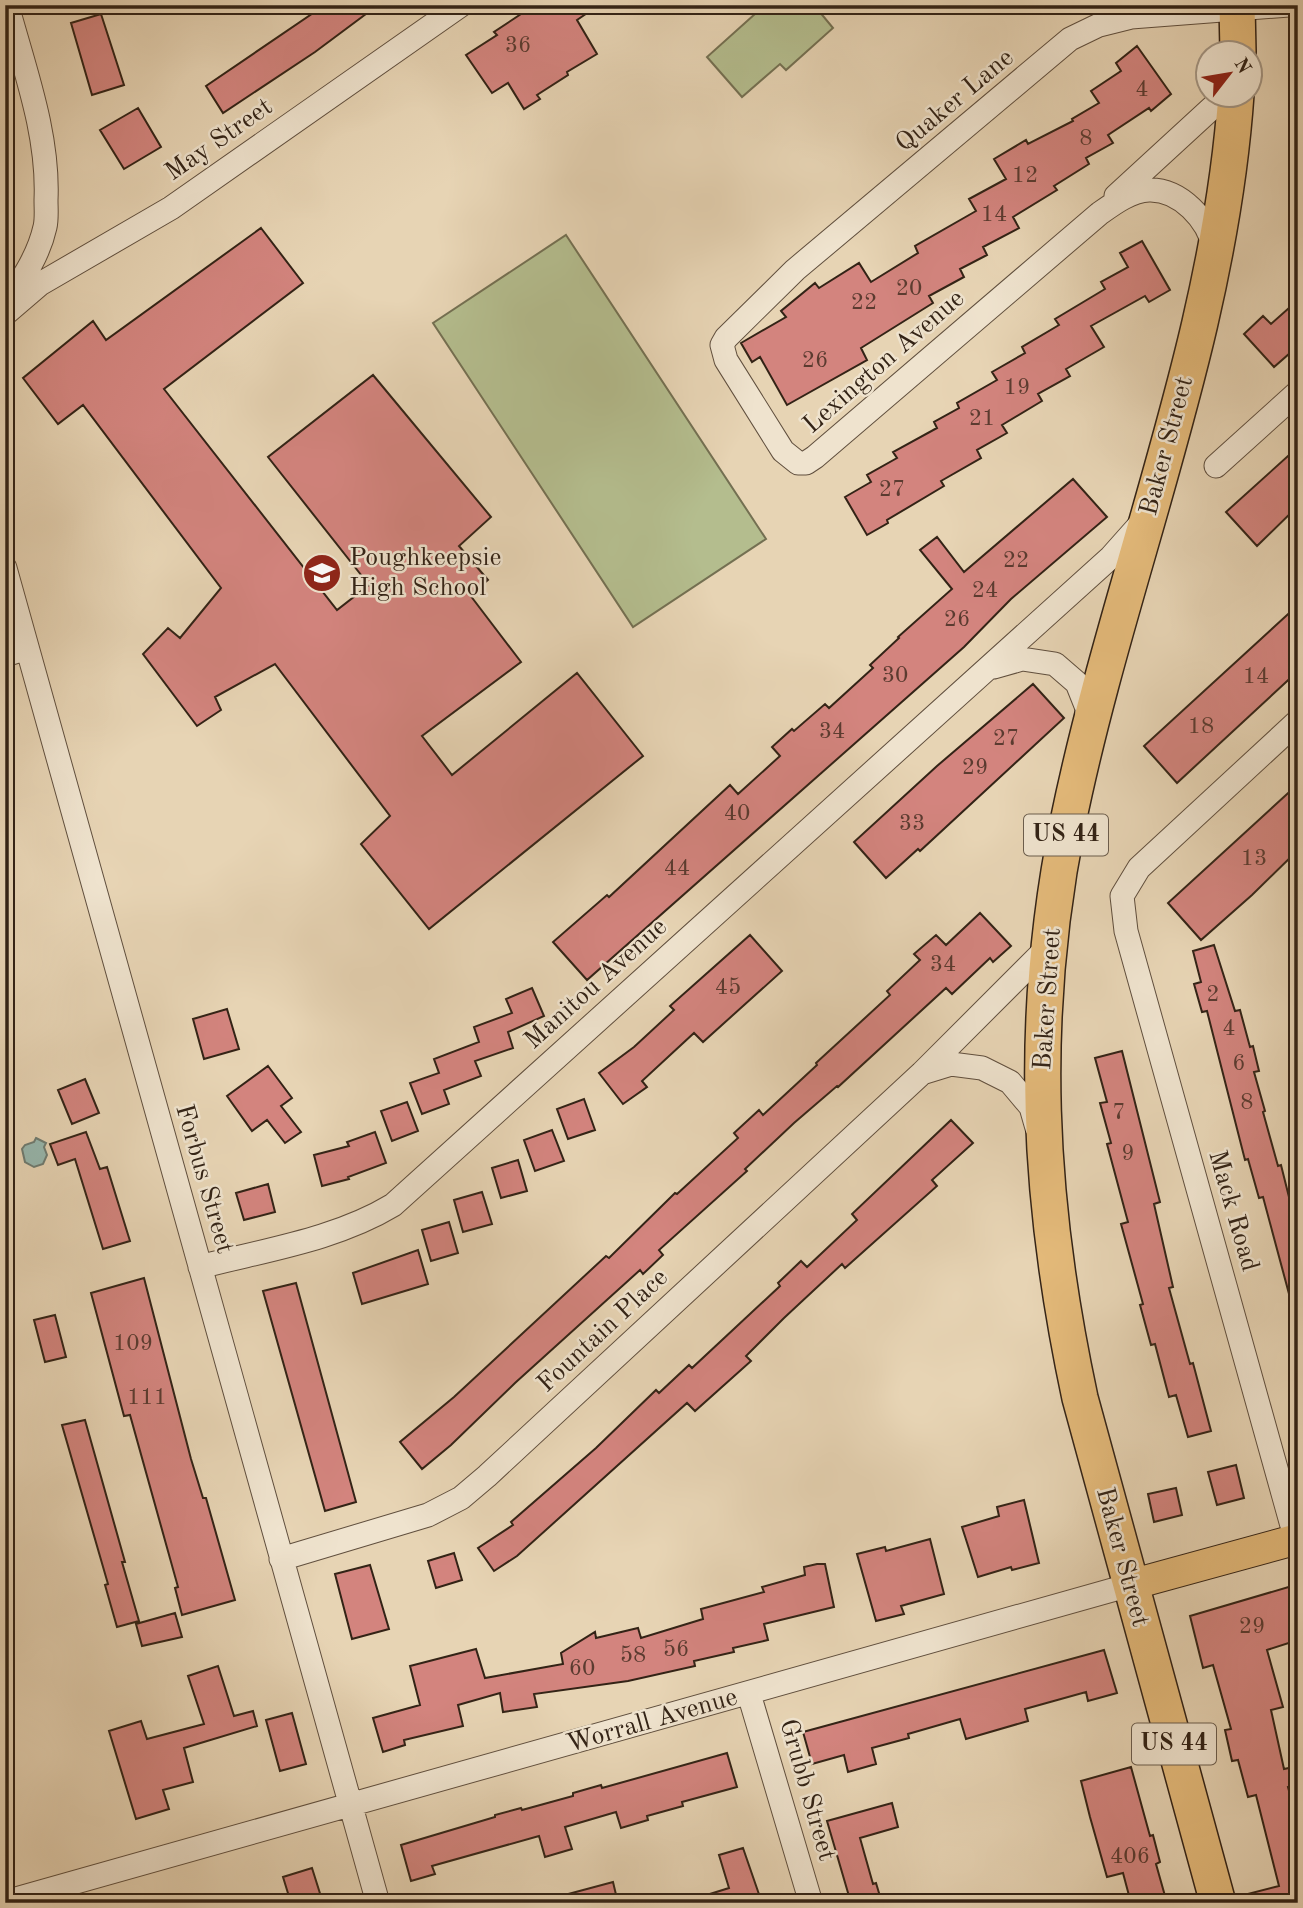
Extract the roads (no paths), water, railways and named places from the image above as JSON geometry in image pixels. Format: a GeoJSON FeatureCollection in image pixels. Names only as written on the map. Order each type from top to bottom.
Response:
{"type":"FeatureCollection","features":[{"type":"Feature","properties":{"kind":"highway"},"geometry":{"type":"LineString","coordinates":[[1238,7],[1238,38]]}},
{"type":"Feature","properties":{"kind":"highway","name":"Baker Street"},"geometry":{"type":"LineString","coordinates":[[1218,1903],[1089,1436],[1071,1357],[1053,1249],[1044,1153],[1042,1072],[1049,946],[1063,850],[1086,742],[1215,259],[1229,171],[1235,108]]}},
{"type":"Feature","properties":{"kind":"main road","name":"Worrall Avenue"},"geometry":{"type":"LineString","coordinates":[[1130,1585],[1297,1540]]}},
{"type":"Feature","properties":{"kind":"street"},"geometry":{"type":"LineString","coordinates":[[5,305],[29,271],[45,226],[47,183],[36,109],[7,5]]}},
{"type":"Feature","properties":{"kind":"street","name":"May Street"},"geometry":{"type":"LineString","coordinates":[[5,314],[40,284],[171,208],[461,5]]}},
{"type":"Feature","properties":{"kind":"street","name":"Quaker Lane"},"geometry":{"type":"LineString","coordinates":[[738,324],[795,270],[1070,39],[1099,25],[1131,17],[1289,5]]}},
{"type":"Feature","properties":{"kind":"street","name":"Lexington Avenue"},"geometry":{"type":"LineString","coordinates":[[738,324],[723,345],[726,360],[783,451],[798,463],[806,463],[1099,214],[1212,108]]}},
{"type":"Feature","properties":{"kind":"street","name":"Lexington Avenue"},"geometry":{"type":"LineString","coordinates":[[1099,214],[1135,193],[1149,190],[1163,192],[1186,204],[1204,223],[1214,246],[1215,259]]}},
{"type":"Feature","properties":{"kind":"street"},"geometry":{"type":"LineString","coordinates":[[1216,466],[1298,392]]}},
{"type":"Feature","properties":{"kind":"street","name":"Manitou Avenue"},"geometry":{"type":"LineString","coordinates":[[200,1267],[342,1230],[370,1219],[393,1205],[1111,557],[1148,517]]}},
{"type":"Feature","properties":{"kind":"street","name":"Forbus Street"},"geometry":{"type":"LineString","coordinates":[[5,568],[378,1903]]}},
{"type":"Feature","properties":{"kind":"street"},"geometry":{"type":"LineString","coordinates":[[5,655],[27,648]]}},
{"type":"Feature","properties":{"kind":"street","name":"Manitou Avenue"},"geometry":{"type":"LineString","coordinates":[[988,668],[1022,659],[1055,664],[1077,683],[1087,708],[1086,742]]}},
{"type":"Feature","properties":{"kind":"street","name":"Mack Road"},"geometry":{"type":"LineString","coordinates":[[1297,1540],[1126,931],[1122,896],[1139,869],[1298,721]]}},
{"type":"Feature","properties":{"kind":"street","name":"Fountain Place"},"geometry":{"type":"LineString","coordinates":[[281,1559],[428,1515],[461,1498],[498,1467],[922,1073],[1049,946]]}},
{"type":"Feature","properties":{"kind":"street","name":"Fountain Place"},"geometry":{"type":"LineString","coordinates":[[922,1073],[951,1064],[982,1068],[1010,1083],[1031,1107],[1044,1153]]}},
{"type":"Feature","properties":{"kind":"street","name":"Worrall Avenue"},"geometry":{"type":"LineString","coordinates":[[5,1902],[1130,1585]]}},
{"type":"Feature","properties":{"kind":"street","name":"Grubb Street"},"geometry":{"type":"LineString","coordinates":[[749,1693],[811,1903]]}},
{"type":"Feature","properties":{"kind":"water"},"geometry":{"type":"Polygon","coordinates":[[[36,1138],[46,1143],[44,1147],[47,1155],[43,1164],[34,1167],[25,1162],[22,1149],[36,1138]]]}},
{"type":"Feature","properties":{"kind":"place","name":"Poughkeepsie High School"},"geometry":{"type":"Point","coordinates":[322,573]}}]}
